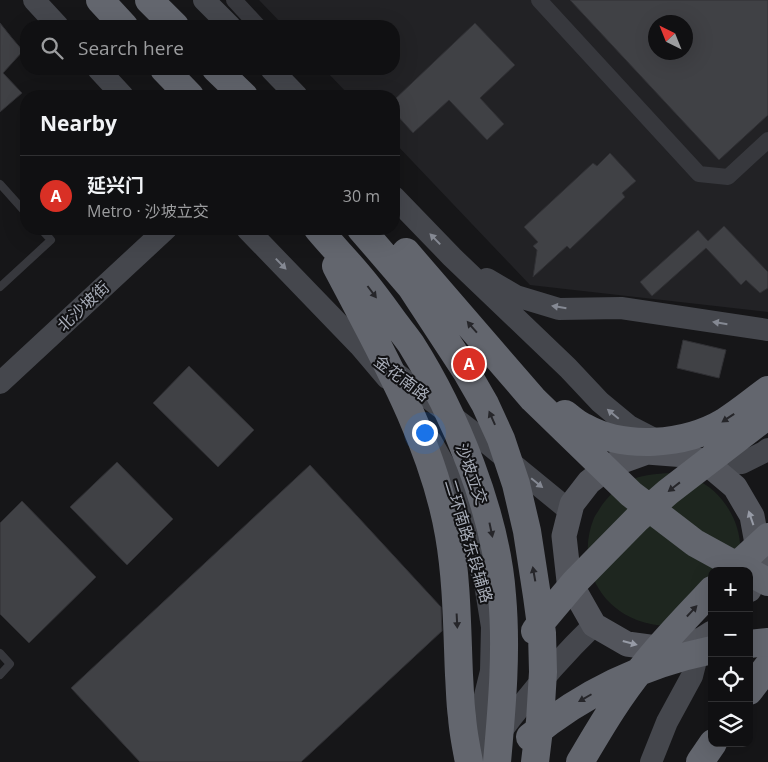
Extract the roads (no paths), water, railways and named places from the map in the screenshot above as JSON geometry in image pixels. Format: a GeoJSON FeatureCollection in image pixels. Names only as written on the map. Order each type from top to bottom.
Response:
{"type":"FeatureCollection","features":[{"type":"Feature","properties":{"kind":"highway"},"geometry":{"type":"LineString","coordinates":[[100,0],[118,20]]}},
{"type":"Feature","properties":{"kind":"highway"},"geometry":{"type":"LineString","coordinates":[[149,0],[169,20]]}},
{"type":"Feature","properties":{"kind":"highway"},"geometry":{"type":"LineString","coordinates":[[170,75],[184,90]]}},
{"type":"Feature","properties":{"kind":"highway"},"geometry":{"type":"LineString","coordinates":[[222,75],[238,90]]}},
{"type":"Feature","properties":{"kind":"highway"},"geometry":{"type":"LineString","coordinates":[[320,235],[408,408],[430,464],[440,498],[449,534],[454,572],[462,716],[469,762]]}},
{"type":"Feature","properties":{"kind":"highway","name":"沙坡立交"},"geometry":{"type":"LineString","coordinates":[[322,235],[365,283],[410,343],[437,389],[459,437],[488,519],[502,594],[505,650],[497,762]]}},
{"type":"Feature","properties":{"kind":"highway"},"geometry":{"type":"LineString","coordinates":[[367,235],[411,287],[466,371],[497,430],[516,484],[528,540],[542,633],[543,672],[535,762]]}},
{"type":"Feature","properties":{"kind":"highway"},"geometry":{"type":"LineString","coordinates":[[390,235],[533,399],[632,494],[695,543],[754,578],[768,537]]}},
{"type":"Feature","properties":{"kind":"highway"},"geometry":{"type":"LineString","coordinates":[[501,361],[556,408],[584,427],[602,435],[621,440],[640,442],[677,440],[694,436],[725,422],[768,390]]}},
{"type":"Feature","properties":{"kind":"highway"},"geometry":{"type":"LineString","coordinates":[[456,762],[483,710],[510,669],[543,620],[575,582],[637,519],[668,492],[768,416]]}},
{"type":"Feature","properties":{"kind":"highway"},"geometry":{"type":"LineString","coordinates":[[580,762],[600,728],[641,669],[708,594]]}},
{"type":"Feature","properties":{"kind":"highway"},"geometry":{"type":"LineString","coordinates":[[502,762],[547,723],[573,705],[602,688],[631,675],[693,654],[708,641]]}},
{"type":"Feature","properties":{"kind":"highway"},"geometry":{"type":"LineString","coordinates":[[753,644],[768,642]]}},
{"type":"Feature","properties":{"kind":"highway"},"geometry":{"type":"LineString","coordinates":[[753,686],[768,666]]}},
{"type":"Feature","properties":{"kind":"highway"},"geometry":{"type":"LineString","coordinates":[[700,762],[710,747]]}},
{"type":"Feature","properties":{"kind":"main road"},"geometry":{"type":"LineString","coordinates":[[34,0],[52,20]]}},
{"type":"Feature","properties":{"kind":"main road"},"geometry":{"type":"LineString","coordinates":[[204,0],[224,20]]}},
{"type":"Feature","properties":{"kind":"main road"},"geometry":{"type":"LineString","coordinates":[[104,75],[117,90]]}},
{"type":"Feature","properties":{"kind":"main road"},"geometry":{"type":"LineString","coordinates":[[277,75],[291,90]]}},
{"type":"Feature","properties":{"kind":"main road"},"geometry":{"type":"LineString","coordinates":[[400,203],[452,257],[568,368],[600,402],[628,426],[709,465],[735,487],[752,516],[758,549],[754,578]]}},
{"type":"Feature","properties":{"kind":"main road","name":"北沙坡街"},"geometry":{"type":"LineString","coordinates":[[0,382],[159,235]]}},
{"type":"Feature","properties":{"kind":"main road","name":"金花南路"},"geometry":{"type":"LineString","coordinates":[[253,235],[359,345],[487,443],[570,511]]}},
{"type":"Feature","properties":{"kind":"main road"},"geometry":{"type":"LineString","coordinates":[[452,257],[516,296],[559,309],[621,308],[768,330]]}},
{"type":"Feature","properties":{"kind":"main road","name":"二环南路东段辅路"},"geometry":{"type":"LineString","coordinates":[[359,345],[415,412],[455,484],[485,584],[492,627],[491,671],[478,724],[463,762]]}},
{"type":"Feature","properties":{"kind":"main road"},"geometry":{"type":"LineString","coordinates":[[709,465],[742,463],[768,449]]}},
{"type":"Feature","properties":{"kind":"main road"},"geometry":{"type":"LineString","coordinates":[[686,455],[647,452],[611,465],[588,482],[572,504],[564,536],[569,581],[594,625],[627,644],[664,649],[708,641]]}},
{"type":"Feature","properties":{"kind":"main road"},"geometry":{"type":"LineString","coordinates":[[481,762],[488,749],[534,688],[594,625]]}},
{"type":"Feature","properties":{"kind":"main road"},"geometry":{"type":"LineString","coordinates":[[753,636],[768,651]]}},
{"type":"Feature","properties":{"kind":"main road"},"geometry":{"type":"LineString","coordinates":[[651,762],[667,722],[692,676],[708,641]]}},
{"type":"Feature","properties":{"kind":"street"},"geometry":{"type":"LineString","coordinates":[[234,0],[252,20]]}},
{"type":"Feature","properties":{"kind":"street"},"geometry":{"type":"LineString","coordinates":[[539,0],[699,174],[728,177],[768,140]]}},
{"type":"Feature","properties":{"kind":"lane"},"geometry":{"type":"LineString","coordinates":[[0,184],[20,206]]}},
{"type":"Feature","properties":{"kind":"lane"},"geometry":{"type":"LineString","coordinates":[[0,287],[51,240],[46,235]]}},
{"type":"Feature","properties":{"kind":"lane"},"geometry":{"type":"LineString","coordinates":[[0,653],[10,664],[0,675]]}},
{"type":"Feature","properties":{"kind":"place","name":"延兴门"},"geometry":{"type":"Point","coordinates":[469,364]}}]}
